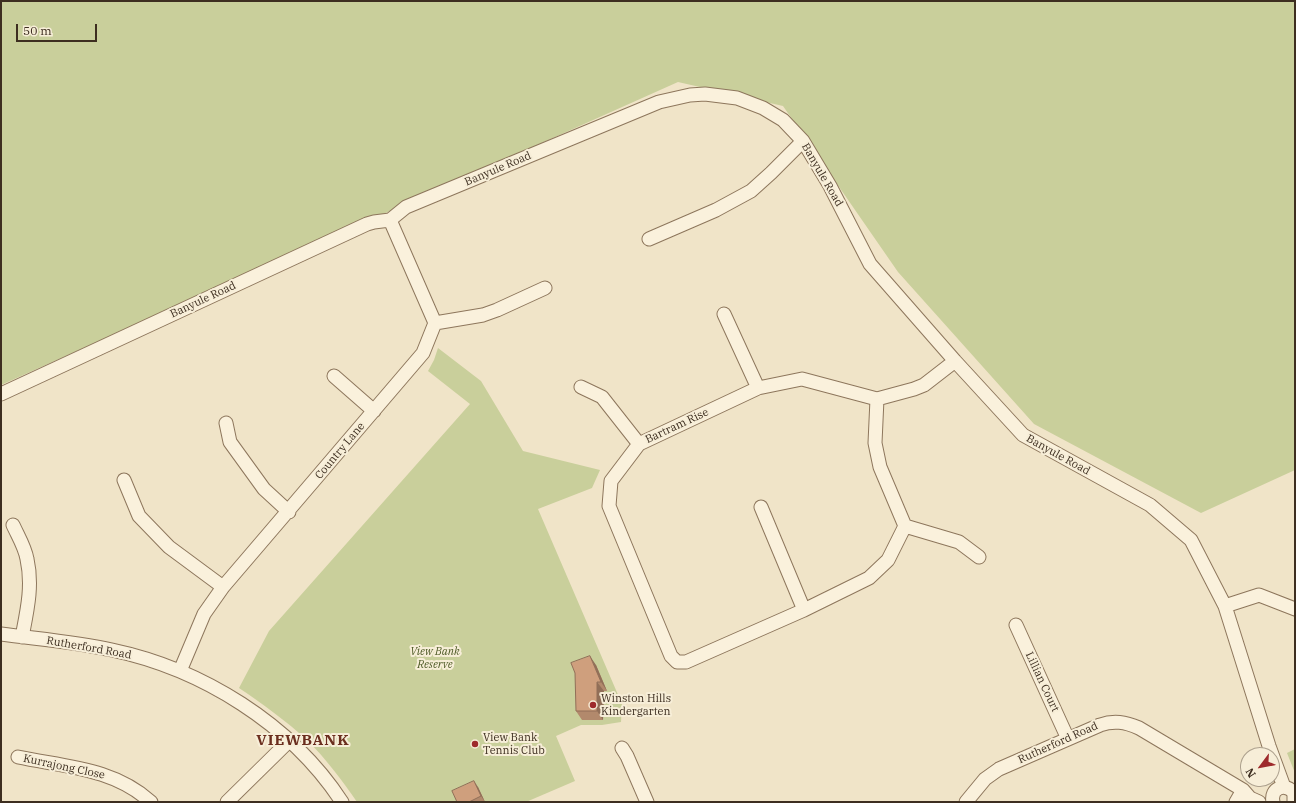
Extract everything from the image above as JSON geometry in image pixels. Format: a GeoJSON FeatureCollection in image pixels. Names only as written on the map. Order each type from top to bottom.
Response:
{"type":"FeatureCollection","features":[{"type":"Feature","properties":{"kind":"street","name":"Banyule Road"},"geometry":{"type":"LineString","coordinates":[[1,394],[367,224],[390,220],[406,207],[659,102],[690,95],[705,94],[737,98],[764,108],[783,120],[803,141],[830,186],[870,264],[955,361],[1023,435],[1150,506],[1191,540],[1225,606],[1269,747]]}},
{"type":"Feature","properties":{"kind":"street"},"geometry":{"type":"LineString","coordinates":[[648,239],[716,210],[751,191],[803,141]]}},
{"type":"Feature","properties":{"kind":"street"},"geometry":{"type":"LineString","coordinates":[[390,220],[435,323],[483,315],[545,288]]}},
{"type":"Feature","properties":{"kind":"street"},"geometry":{"type":"LineString","coordinates":[[724,314],[758,388]]}},
{"type":"Feature","properties":{"kind":"street","name":"Country Lane"},"geometry":{"type":"LineString","coordinates":[[180,672],[204,614],[223,587],[289,512],[423,353],[435,323]]}},
{"type":"Feature","properties":{"kind":"street"},"geometry":{"type":"LineString","coordinates":[[955,361],[924,384],[914,389],[877,399],[875,443],[880,467],[905,526],[959,542],[979,557]]}},
{"type":"Feature","properties":{"kind":"street"},"geometry":{"type":"LineString","coordinates":[[334,376],[374,411]]}},
{"type":"Feature","properties":{"kind":"street","name":"Bartram Rise"},"geometry":{"type":"LineString","coordinates":[[877,399],[802,379],[758,388],[639,444],[611,481],[609,506],[674,666],[804,610],[869,578],[888,560],[905,526]]}},
{"type":"Feature","properties":{"kind":"street"},"geometry":{"type":"LineString","coordinates":[[581,387],[602,397],[639,444]]}},
{"type":"Feature","properties":{"kind":"street"},"geometry":{"type":"LineString","coordinates":[[226,423],[230,442],[264,489],[289,512]]}},
{"type":"Feature","properties":{"kind":"street"},"geometry":{"type":"LineString","coordinates":[[124,480],[139,516],[169,547],[223,587]]}},
{"type":"Feature","properties":{"kind":"street"},"geometry":{"type":"LineString","coordinates":[[761,507],[804,610]]}},
{"type":"Feature","properties":{"kind":"street"},"geometry":{"type":"LineString","coordinates":[[13,525],[23,546],[29,573],[30,588],[22,637]]}},
{"type":"Feature","properties":{"kind":"street"},"geometry":{"type":"LineString","coordinates":[[1225,606],[1259,595],[1295,609]]}},
{"type":"Feature","properties":{"kind":"street","name":"Lillian Court"},"geometry":{"type":"LineString","coordinates":[[1016,624],[1068,738]]}},
{"type":"Feature","properties":{"kind":"street","name":"Rutherford Road"},"geometry":{"type":"LineString","coordinates":[[1,634],[112,650],[157,662],[206,684],[233,699],[289,741],[321,773],[342,802]]}},
{"type":"Feature","properties":{"kind":"street","name":"Rutherford Road"},"geometry":{"type":"LineString","coordinates":[[966,802],[984,779],[995,772],[1068,738],[1106,723],[1118,722],[1139,728],[1243,790],[1250,798],[1259,802]]}},
{"type":"Feature","properties":{"kind":"street"},"geometry":{"type":"LineString","coordinates":[[227,802],[289,741]]}},
{"type":"Feature","properties":{"kind":"street"},"geometry":{"type":"LineString","coordinates":[[622,748],[647,802]]}},
{"type":"Feature","properties":{"kind":"street","name":"Kurrajong Close"},"geometry":{"type":"LineString","coordinates":[[18,757],[94,771],[126,784],[151,802]]}},
{"type":"Feature","properties":{"kind":"street"},"geometry":{"type":"LineString","coordinates":[[1236,802],[1243,790]]}},
{"type":"Feature","properties":{"kind":"street","name":"Rutherford Road"},"geometry":{"type":"LineString","coordinates":[[1243,790],[1276,793]]}},
{"type":"Feature","properties":{"kind":"street"},"geometry":{"type":"LineString","coordinates":[[1276,793],[1291,790],[1295,797],[1294,802]]}},
{"type":"Feature","properties":{"kind":"green space"},"geometry":{"type":"Polygon","coordinates":[[[1,1],[1295,1],[1295,470],[1201,513],[1034,424],[898,272],[783,106],[678,82],[1,385],[1,1]]]}},
{"type":"Feature","properties":{"kind":"green space","name":"View Bank Reserve"},"geometry":{"type":"Polygon","coordinates":[[[438,348],[481,381],[523,451],[600,470],[592,488],[538,509],[622,704],[621,722],[602,725],[581,725],[556,736],[575,781],[526,802],[357,802],[334,770],[307,740],[257,700],[239,688],[269,631],[470,404],[428,371],[438,348]]]}},
{"type":"Feature","properties":{"kind":"green space"},"geometry":{"type":"Polygon","coordinates":[[[1295,749],[1295,773],[1287,753],[1295,749]]]}},
{"type":"Feature","properties":{"kind":"building","name":"Winston Hills Kindergarten"},"geometry":{"type":"Polygon","coordinates":[[[590,656],[601,682],[597,682],[597,711],[576,711],[575,673],[571,663],[590,656]]]}},
{"type":"Feature","properties":{"kind":"building"},"geometry":{"type":"Polygon","coordinates":[[[474,781],[481,796],[469,802],[457,802],[452,791],[474,781]]]}},
{"type":"Feature","properties":{"kind":"place","name":"Winston Hills Kindergarten"},"geometry":{"type":"Point","coordinates":[593,705]}},
{"type":"Feature","properties":{"kind":"place","name":"View Bank Tennis Club"},"geometry":{"type":"Point","coordinates":[475,744]}},
{"type":"Feature","properties":{"kind":"district","name":"VIEWBANK"},"geometry":{"type":"Point","coordinates":[303,741]}}]}
